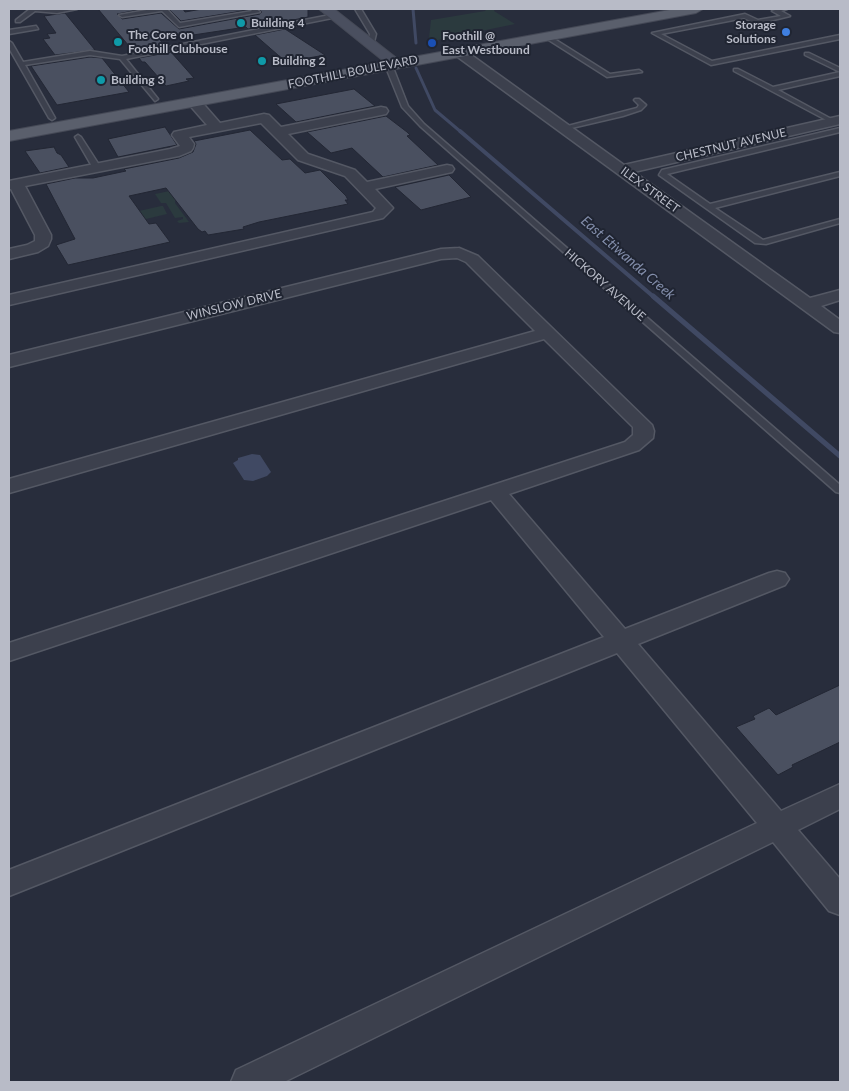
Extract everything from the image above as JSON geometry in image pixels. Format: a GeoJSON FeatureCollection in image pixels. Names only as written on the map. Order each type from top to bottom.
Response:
{"type":"FeatureCollection","features":[{"type":"Feature","properties":{"kind":"main road","name":"FOOTHILL BOULEVARD"},"geometry":{"type":"LineString","coordinates":[[9,136],[203,104],[390,62],[650,9]]}},
{"type":"Feature","properties":{"kind":"main road","name":"FOOTHILL BOULEVARD"},"geometry":{"type":"LineString","coordinates":[[9,126],[155,99],[459,52],[696,9]]}},
{"type":"Feature","properties":{"kind":"main road"},"geometry":{"type":"LineString","coordinates":[[331,12],[390,62]]}},
{"type":"Feature","properties":{"kind":"street","name":"ILEX STREET"},"geometry":{"type":"LineString","coordinates":[[459,52],[840,328]]}},
{"type":"Feature","properties":{"kind":"street"},"geometry":{"type":"LineString","coordinates":[[212,128],[198,117],[203,104],[234,124]]}},
{"type":"Feature","properties":{"kind":"street"},"geometry":{"type":"LineString","coordinates":[[9,300],[378,215],[385,208],[350,173],[302,157],[252,106]]}},
{"type":"Feature","properties":{"kind":"street"},"geometry":{"type":"LineString","coordinates":[[277,132],[381,111]]}},
{"type":"Feature","properties":{"kind":"street"},"geometry":{"type":"LineString","coordinates":[[179,135],[264,118]]}},
{"type":"Feature","properties":{"kind":"street"},"geometry":{"type":"LineString","coordinates":[[9,254],[32,249],[42,243],[43,239],[43,235],[12,185],[186,148],[187,144],[168,122]]}},
{"type":"Feature","properties":{"kind":"street","name":"CHESTNUT AVENUE"},"geometry":{"type":"LineString","coordinates":[[622,170],[838,124]]}},
{"type":"Feature","properties":{"kind":"street"},"geometry":{"type":"LineString","coordinates":[[364,187],[447,169]]}},
{"type":"Feature","properties":{"kind":"street","name":"WINSLOW DRIVE"},"geometry":{"type":"LineString","coordinates":[[9,361],[442,254],[459,253],[472,258],[547,333]]}},
{"type":"Feature","properties":{"kind":"street"},"geometry":{"type":"LineString","coordinates":[[808,304],[840,295]]}},
{"type":"Feature","properties":{"kind":"street"},"geometry":{"type":"LineString","coordinates":[[9,486],[547,333],[642,425],[644,431],[643,438],[632,446],[9,652]]}},
{"type":"Feature","properties":{"kind":"street"},"geometry":{"type":"LineString","coordinates":[[495,491],[840,901]]}},
{"type":"Feature","properties":{"kind":"street"},"geometry":{"type":"LineString","coordinates":[[9,883],[777,579]]}},
{"type":"Feature","properties":{"kind":"street"},"geometry":{"type":"LineString","coordinates":[[248,1082],[840,796]]}},
{"type":"Feature","properties":{"kind":"lane"},"geometry":{"type":"LineString","coordinates":[[18,21],[34,9],[57,11],[75,9]]}},
{"type":"Feature","properties":{"kind":"lane"},"geometry":{"type":"LineString","coordinates":[[122,15],[163,9],[178,24],[257,12],[253,9]]}},
{"type":"Feature","properties":{"kind":"lane"},"geometry":{"type":"LineString","coordinates":[[358,9],[373,34],[371,45]]}},
{"type":"Feature","properties":{"kind":"lane"},"geometry":{"type":"LineString","coordinates":[[784,9],[774,10],[786,16],[764,21],[757,22],[745,16],[655,33],[711,64],[840,37]]}},
{"type":"Feature","properties":{"kind":"lane"},"geometry":{"type":"LineString","coordinates":[[21,64],[90,53],[122,58],[331,12]]}},
{"type":"Feature","properties":{"kind":"lane"},"geometry":{"type":"LineString","coordinates":[[9,32],[36,28]]}},
{"type":"Feature","properties":{"kind":"lane"},"geometry":{"type":"LineString","coordinates":[[546,36],[609,76],[639,72]]}},
{"type":"Feature","properties":{"kind":"lane"},"geometry":{"type":"LineString","coordinates":[[9,43],[52,118]]}},
{"type":"Feature","properties":{"kind":"lane"},"geometry":{"type":"LineString","coordinates":[[807,54],[840,72]]}},
{"type":"Feature","properties":{"kind":"lane"},"geometry":{"type":"LineString","coordinates":[[122,58],[155,99]]}},
{"type":"Feature","properties":{"kind":"lane","name":"HICKORY AVENUE"},"geometry":{"type":"LineString","coordinates":[[390,62],[391,70],[405,107],[422,125],[840,490]]}},
{"type":"Feature","properties":{"kind":"lane"},"geometry":{"type":"LineString","coordinates":[[736,70],[838,124]]}},
{"type":"Feature","properties":{"kind":"lane"},"geometry":{"type":"LineString","coordinates":[[772,89],[840,72]]}},
{"type":"Feature","properties":{"kind":"lane"},"geometry":{"type":"LineString","coordinates":[[562,128],[622,115],[639,109],[643,104],[637,100]]}},
{"type":"Feature","properties":{"kind":"lane"},"geometry":{"type":"LineString","coordinates":[[838,124],[665,172],[663,175],[753,239],[763,242],[840,221]]}},
{"type":"Feature","properties":{"kind":"lane"},"geometry":{"type":"LineString","coordinates":[[78,137],[97,168]]}},
{"type":"Feature","properties":{"kind":"lane"},"geometry":{"type":"LineString","coordinates":[[708,207],[840,174]]}},
{"type":"Feature","properties":{"kind":"shaded area"},"geometry":{"type":"Polygon","coordinates":[[[487,9],[495,9],[494,11],[515,24],[433,41],[429,38],[431,20],[485,11],[487,9]]]}},
{"type":"Feature","properties":{"kind":"shaded area"},"geometry":{"type":"Polygon","coordinates":[[[223,180],[175,200],[175,203],[189,222],[179,223],[177,221],[183,219],[183,217],[175,218],[166,203],[161,203],[155,194],[223,180]]]}},
{"type":"Feature","properties":{"kind":"shaded area"},"geometry":{"type":"Polygon","coordinates":[[[163,206],[167,214],[146,219],[139,211],[163,206]]]}},
{"type":"Feature","properties":{"kind":"water"},"geometry":{"type":"Polygon","coordinates":[[[252,454],[260,455],[271,472],[267,476],[253,481],[244,480],[233,463],[238,458],[252,454]]]}},
{"type":"Feature","properties":{"kind":"building"},"geometry":{"type":"Polygon","coordinates":[[[98,9],[143,9],[117,14],[122,19],[161,13],[179,29],[260,14],[262,12],[259,9],[308,9],[308,17],[248,29],[246,27],[160,40],[165,46],[134,52],[98,9]]]}},
{"type":"Feature","properties":{"kind":"building"},"geometry":{"type":"Polygon","coordinates":[[[169,9],[183,9],[185,12],[202,9],[248,10],[181,21],[169,9]]]}},
{"type":"Feature","properties":{"kind":"building"},"geometry":{"type":"Polygon","coordinates":[[[65,13],[95,50],[55,55],[43,39],[50,38],[47,34],[56,33],[44,16],[65,13]]]}},
{"type":"Feature","properties":{"kind":"building"},"geometry":{"type":"Polygon","coordinates":[[[285,29],[325,55],[286,62],[255,35],[285,29]]]}},
{"type":"Feature","properties":{"kind":"building"},"geometry":{"type":"Polygon","coordinates":[[[171,52],[194,78],[186,79],[189,81],[166,86],[145,62],[142,62],[139,58],[171,52]]]}},
{"type":"Feature","properties":{"kind":"building","name":"Building 3"},"geometry":{"type":"Polygon","coordinates":[[[90,57],[102,58],[129,92],[57,105],[31,66],[90,57]]]}},
{"type":"Feature","properties":{"kind":"building"},"geometry":{"type":"Polygon","coordinates":[[[354,89],[375,106],[296,122],[276,104],[354,89]]]}},
{"type":"Feature","properties":{"kind":"building"},"geometry":{"type":"Polygon","coordinates":[[[386,116],[407,132],[410,135],[407,136],[438,165],[383,177],[352,148],[331,153],[307,132],[386,116]]]}},
{"type":"Feature","properties":{"kind":"building"},"geometry":{"type":"Polygon","coordinates":[[[165,127],[177,145],[118,157],[108,139],[165,127]]]}},
{"type":"Feature","properties":{"kind":"building"},"geometry":{"type":"Polygon","coordinates":[[[250,130],[282,160],[290,159],[305,173],[320,170],[346,196],[348,200],[345,200],[348,204],[259,222],[243,227],[244,229],[208,235],[205,231],[202,232],[198,229],[166,188],[129,196],[149,224],[156,223],[170,242],[68,265],[56,245],[75,239],[46,184],[75,178],[93,178],[126,171],[124,169],[179,158],[193,152],[196,144],[194,141],[250,130]]]}},
{"type":"Feature","properties":{"kind":"building"},"geometry":{"type":"Polygon","coordinates":[[[54,147],[69,167],[40,173],[25,151],[54,147]]]}},
{"type":"Feature","properties":{"kind":"building"},"geometry":{"type":"Polygon","coordinates":[[[449,175],[471,197],[421,210],[395,187],[449,175]]]}},
{"type":"Feature","properties":{"kind":"building"},"geometry":{"type":"Polygon","coordinates":[[[840,685],[840,742],[792,765],[793,767],[778,775],[736,727],[755,719],[753,716],[769,708],[776,715],[840,685]]]}},
{"type":"Feature","properties":{"kind":"waterway","name":"East Etiwanda Creek"},"geometry":{"type":"LineString","coordinates":[[413,9],[416,43]]}},
{"type":"Feature","properties":{"kind":"waterway","name":"East Etiwanda Creek"},"geometry":{"type":"LineString","coordinates":[[416,68],[435,110],[461,132]]}},
{"type":"Feature","properties":{"kind":"waterway","name":"East Etiwanda Creek"},"geometry":{"type":"LineString","coordinates":[[460,131],[655,298]]}},
{"type":"Feature","properties":{"kind":"waterway","name":"East Etiwanda Creek"},"geometry":{"type":"LineString","coordinates":[[653,296],[840,456]]}},
{"type":"Feature","properties":{"kind":"place","name":"Building 4"},"geometry":{"type":"Point","coordinates":[241,23]}},
{"type":"Feature","properties":{"kind":"place","name":"Storage Solutions"},"geometry":{"type":"Point","coordinates":[786,32]}},
{"type":"Feature","properties":{"kind":"place","name":"The Core on Foothill Clubhouse"},"geometry":{"type":"Point","coordinates":[118,42]}},
{"type":"Feature","properties":{"kind":"place","name":"Foothill @ East Westbound"},"geometry":{"type":"Point","coordinates":[432,43]}},
{"type":"Feature","properties":{"kind":"place","name":"Building 2"},"geometry":{"type":"Point","coordinates":[262,61]}},
{"type":"Feature","properties":{"kind":"place","name":"Building 3"},"geometry":{"type":"Point","coordinates":[101,80]}}]}
